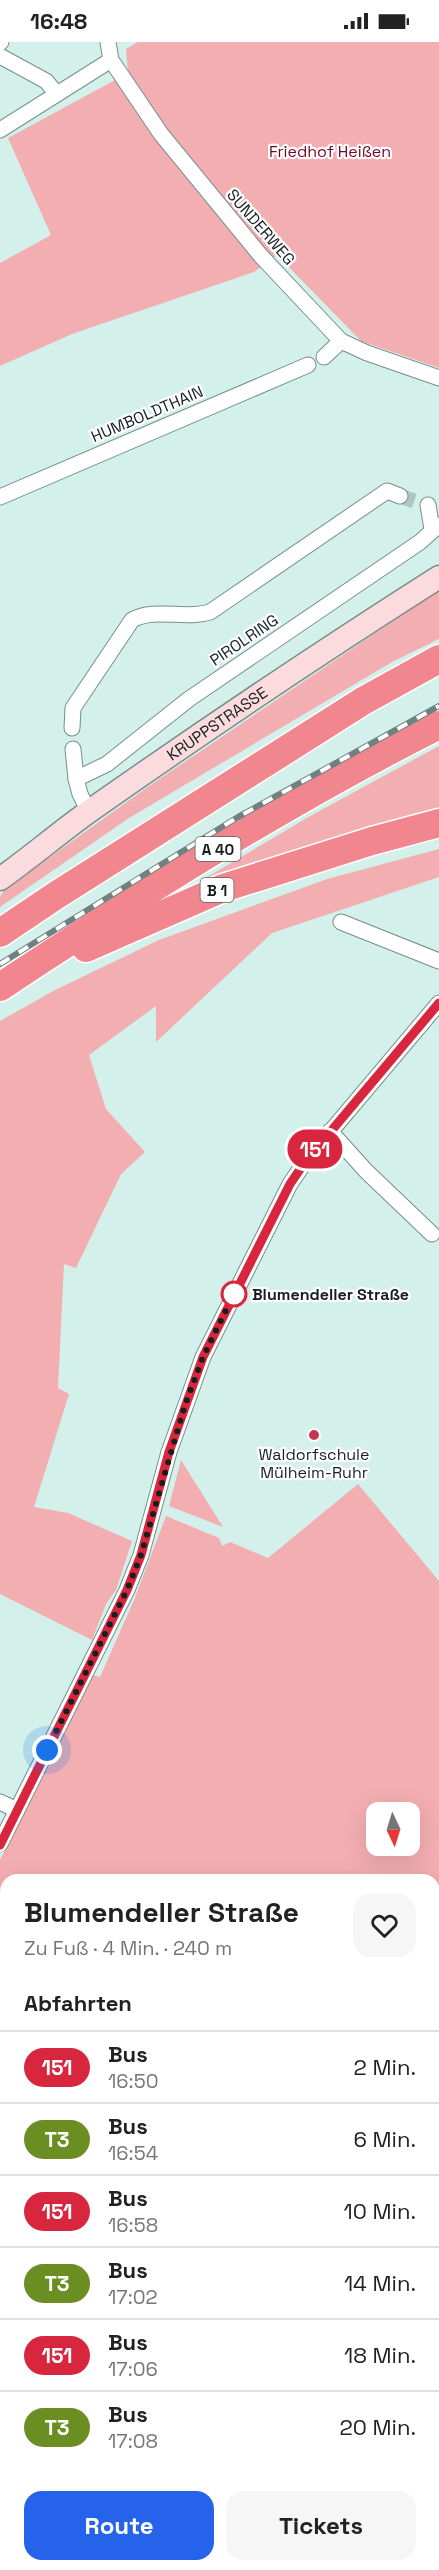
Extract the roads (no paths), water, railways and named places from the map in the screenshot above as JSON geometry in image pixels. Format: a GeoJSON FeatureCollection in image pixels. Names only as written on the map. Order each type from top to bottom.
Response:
{"type":"FeatureCollection","features":[{"type":"Feature","properties":{"kind":"highway"},"geometry":{"type":"LineString","coordinates":[[0,933],[363,700],[439,659]]}},
{"type":"Feature","properties":{"kind":"highway"},"geometry":{"type":"LineString","coordinates":[[243,777],[439,678]]}},
{"type":"Feature","properties":{"kind":"highway","name":"A 40"},"geometry":{"type":"LineString","coordinates":[[2,985],[196,862],[320,789],[439,725]]}},
{"type":"Feature","properties":{"kind":"highway","name":"B 1"},"geometry":{"type":"LineString","coordinates":[[2,985],[223,888],[372,841],[439,823]]}},
{"type":"Feature","properties":{"kind":"street","name":"SUNDERWEG"},"geometry":{"type":"LineString","coordinates":[[108,42],[111,60],[161,134],[261,256],[342,341],[367,353],[439,378]]}},
{"type":"Feature","properties":{"kind":"street"},"geometry":{"type":"LineString","coordinates":[[0,56],[46,81],[57,94]]}},
{"type":"Feature","properties":{"kind":"street"},"geometry":{"type":"LineString","coordinates":[[0,130],[111,60]]}},
{"type":"Feature","properties":{"kind":"street"},"geometry":{"type":"LineString","coordinates":[[324,357],[342,341]]}},
{"type":"Feature","properties":{"kind":"street","name":"HUMBOLDTHAIN"},"geometry":{"type":"LineString","coordinates":[[0,497],[308,365]]}},
{"type":"Feature","properties":{"kind":"street"},"geometry":{"type":"LineString","coordinates":[[72,728],[73,708],[132,620],[142,614],[199,616],[210,612],[387,491],[400,496]]}},
{"type":"Feature","properties":{"kind":"street","name":"PIROLRING"},"geometry":{"type":"LineString","coordinates":[[76,779],[107,764],[189,699],[420,542],[435,527],[429,503]]}},
{"type":"Feature","properties":{"kind":"street","name":"KRUPPSTRASSE"},"geometry":{"type":"LineString","coordinates":[[0,879],[89,812],[353,631],[439,577]]}},
{"type":"Feature","properties":{"kind":"street"},"geometry":{"type":"LineString","coordinates":[[73,749],[76,779],[89,812]]}},
{"type":"Feature","properties":{"kind":"street"},"geometry":{"type":"LineString","coordinates":[[341,922],[439,961]]}},
{"type":"Feature","properties":{"kind":"street"},"geometry":{"type":"LineString","coordinates":[[0,1845],[127,1590],[141,1555],[169,1452],[203,1357],[290,1184],[330,1131],[439,1003]]}},
{"type":"Feature","properties":{"kind":"street"},"geometry":{"type":"LineString","coordinates":[[330,1131],[366,1171],[432,1234]]}},
{"type":"Feature","properties":{"kind":"street"},"geometry":{"type":"LineString","coordinates":[[0,1802],[17,1810]]}},
{"type":"Feature","properties":{"kind":"tunnel"},"geometry":{"type":"LineString","coordinates":[[400,496],[420,503]]}},
{"type":"Feature","properties":{"kind":"railway"},"geometry":{"type":"LineString","coordinates":[[0,964],[238,817],[439,706]]}},
{"type":"Feature","properties":{"kind":"place","name":"Blumendeller Straße"},"geometry":{"type":"Point","coordinates":[234,1294]}},
{"type":"Feature","properties":{"kind":"place","name":"Waldorfschule Mülheim-Ruhr"},"geometry":{"type":"Point","coordinates":[314,1435]}},
{"type":"Feature","properties":{"kind":"park label","name":"Friedhof Heißen"},"geometry":{"type":"Point","coordinates":[330,151]}}]}
